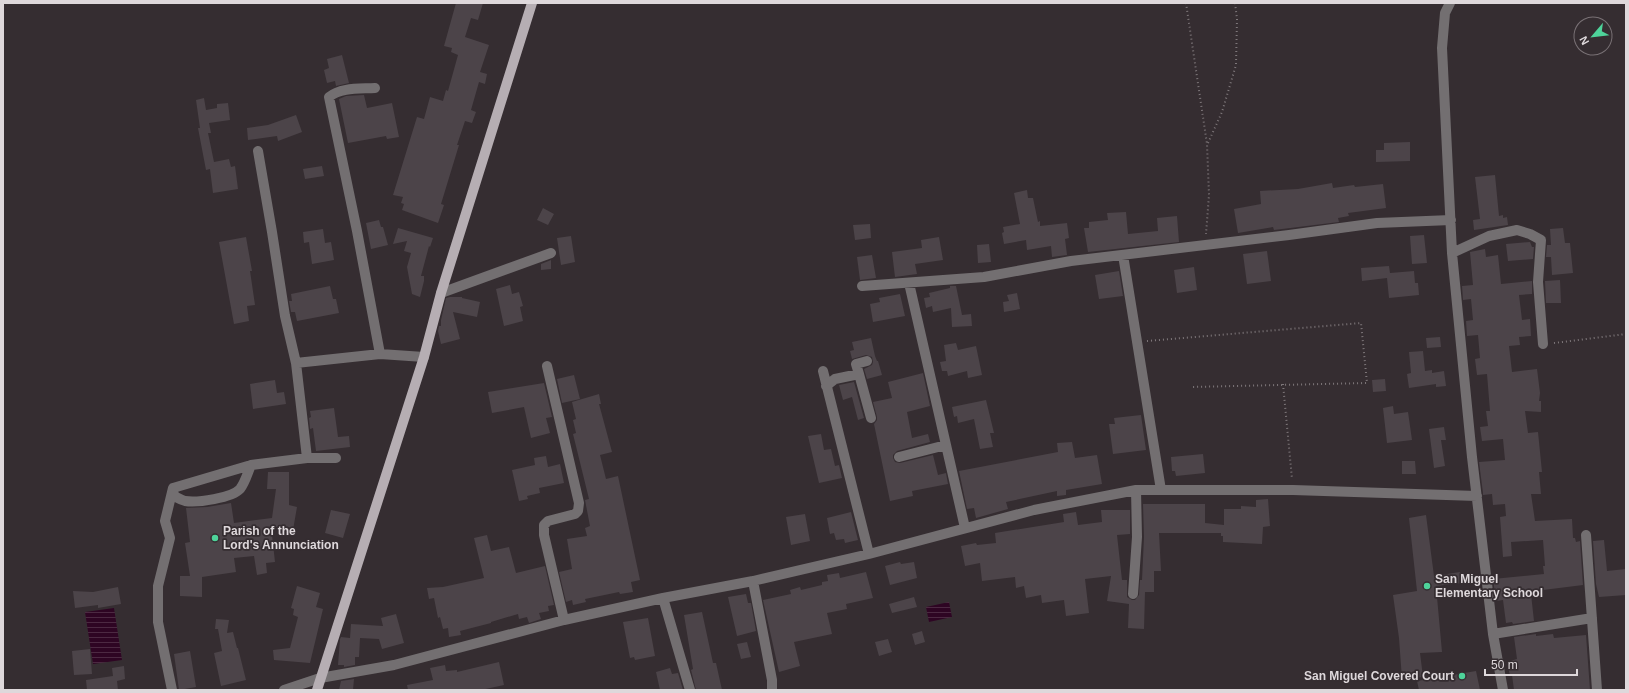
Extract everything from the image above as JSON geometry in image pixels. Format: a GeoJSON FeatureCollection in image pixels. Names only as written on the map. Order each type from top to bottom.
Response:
{"type":"FeatureCollection","features":[{"type":"Feature","properties":{"kind":"main road"},"geometry":{"type":"LineString","coordinates":[[317,690],[424,357],[441,293],[532,3]]}},
{"type":"Feature","properties":{"kind":"street"},"geometry":{"type":"LineString","coordinates":[[1450,3],[1445,13],[1442,48],[1452,253],[1493,634],[1503,690]]}},
{"type":"Feature","properties":{"kind":"street"},"geometry":{"type":"LineString","coordinates":[[375,88],[343,91],[329,97],[357,231],[380,354]]}},
{"type":"Feature","properties":{"kind":"street"},"geometry":{"type":"LineString","coordinates":[[258,151],[285,316],[296,363],[307,458]]}},
{"type":"Feature","properties":{"kind":"street"},"geometry":{"type":"LineString","coordinates":[[862,286],[984,277],[1071,261],[1377,222],[1451,220]]}},
{"type":"Feature","properties":{"kind":"street"},"geometry":{"type":"LineString","coordinates":[[1452,253],[1489,236],[1517,230],[1530,234],[1541,240],[1538,282],[1543,344]]}},
{"type":"Feature","properties":{"kind":"street"},"geometry":{"type":"LineString","coordinates":[[441,293],[551,253]]}},
{"type":"Feature","properties":{"kind":"street"},"geometry":{"type":"LineString","coordinates":[[1123,255],[1161,490]]}},
{"type":"Feature","properties":{"kind":"street"},"geometry":{"type":"LineString","coordinates":[[909,283],[965,528]]}},
{"type":"Feature","properties":{"kind":"street"},"geometry":{"type":"LineString","coordinates":[[296,363],[380,354],[424,357]]}},
{"type":"Feature","properties":{"kind":"street"},"geometry":{"type":"LineString","coordinates":[[866,361],[856,364],[871,418]]}},
{"type":"Feature","properties":{"kind":"street"},"geometry":{"type":"LineString","coordinates":[[547,366],[580,503],[578,511],[575,514],[548,522],[543,529],[564,620]]}},
{"type":"Feature","properties":{"kind":"street"},"geometry":{"type":"LineString","coordinates":[[823,371],[869,554]]}},
{"type":"Feature","properties":{"kind":"street"},"geometry":{"type":"LineString","coordinates":[[826,386],[835,379],[859,374]]}},
{"type":"Feature","properties":{"kind":"street"},"geometry":{"type":"LineString","coordinates":[[899,457],[946,445]]}},
{"type":"Feature","properties":{"kind":"street"},"geometry":{"type":"LineString","coordinates":[[173,488],[251,465],[307,458],[336,458]]}},
{"type":"Feature","properties":{"kind":"street"},"geometry":{"type":"LineString","coordinates":[[173,488],[174,496],[187,502],[197,502],[233,494],[240,488],[251,465]]}},
{"type":"Feature","properties":{"kind":"street"},"geometry":{"type":"LineString","coordinates":[[172,690],[158,622],[158,586],[170,538],[165,521],[173,488]]}},
{"type":"Feature","properties":{"kind":"street"},"geometry":{"type":"LineString","coordinates":[[284,690],[320,678],[394,666],[564,620],[663,598],[753,581],[869,554],[1034,510],[1136,490],[1293,490],[1477,496]]}},
{"type":"Feature","properties":{"kind":"street"},"geometry":{"type":"LineString","coordinates":[[1134,594],[1137,537],[1136,490]]}},
{"type":"Feature","properties":{"kind":"street"},"geometry":{"type":"LineString","coordinates":[[1586,535],[1597,690]]}},
{"type":"Feature","properties":{"kind":"street"},"geometry":{"type":"LineString","coordinates":[[753,581],[772,680],[772,690]]}},
{"type":"Feature","properties":{"kind":"street"},"geometry":{"type":"LineString","coordinates":[[663,598],[690,690]]}},
{"type":"Feature","properties":{"kind":"street"},"geometry":{"type":"LineString","coordinates":[[1493,634],[1592,618]]}},
{"type":"Feature","properties":{"kind":"path"},"geometry":{"type":"LineString","coordinates":[[1186,3],[1207,144],[1209,195],[1206,245]]}},
{"type":"Feature","properties":{"kind":"path"},"geometry":{"type":"LineString","coordinates":[[1207,144],[1222,112],[1236,65],[1237,19],[1235,3]]}},
{"type":"Feature","properties":{"kind":"path"},"geometry":{"type":"LineString","coordinates":[[1138,342],[1360,323],[1367,383],[1191,387]]}},
{"type":"Feature","properties":{"kind":"path"},"geometry":{"type":"LineString","coordinates":[[1543,344],[1626,334]]}},
{"type":"Feature","properties":{"kind":"path"},"geometry":{"type":"LineString","coordinates":[[1283,384],[1293,490]]}},
{"type":"Feature","properties":{"kind":"shaded area"},"geometry":{"type":"Polygon","coordinates":[[[949,602],[952,617],[929,622],[926,607],[949,602]]]}},
{"type":"Feature","properties":{"kind":"shaded area"},"geometry":{"type":"Polygon","coordinates":[[[114,608],[122,660],[93,664],[85,612],[114,608]]]}},
{"type":"Feature","properties":{"kind":"building"},"geometry":{"type":"Polygon","coordinates":[[[456,3],[483,3],[478,20],[471,18],[465,37],[489,45],[480,72],[487,74],[485,84],[479,82],[471,110],[476,112],[472,123],[465,121],[457,145],[459,145],[441,204],[444,205],[438,223],[402,210],[404,204],[401,203],[403,197],[393,195],[417,117],[424,119],[430,97],[443,101],[446,90],[448,91],[458,55],[451,52],[452,48],[444,46],[456,3]]]}},
{"type":"Feature","properties":{"kind":"building"},"geometry":{"type":"Polygon","coordinates":[[[342,55],[349,83],[336,86],[335,81],[327,83],[324,70],[329,68],[327,59],[342,55]]]}},
{"type":"Feature","properties":{"kind":"building"},"geometry":{"type":"Polygon","coordinates":[[[364,95],[367,108],[392,103],[399,137],[387,139],[386,136],[348,143],[339,99],[346,96],[364,95]]]}},
{"type":"Feature","properties":{"kind":"building"},"geometry":{"type":"Polygon","coordinates":[[[204,98],[206,110],[217,108],[217,104],[228,103],[230,120],[209,123],[211,133],[208,133],[214,162],[229,159],[231,167],[235,166],[238,189],[213,193],[210,169],[206,170],[198,128],[200,128],[196,100],[204,98]]]}},
{"type":"Feature","properties":{"kind":"building"},"geometry":{"type":"Polygon","coordinates":[[[296,115],[302,132],[278,141],[277,136],[248,140],[247,128],[268,125],[296,115]]]}},
{"type":"Feature","properties":{"kind":"building"},"geometry":{"type":"Polygon","coordinates":[[[1410,142],[1410,161],[1376,162],[1376,150],[1384,150],[1384,143],[1410,142]]]}},
{"type":"Feature","properties":{"kind":"building"},"geometry":{"type":"Polygon","coordinates":[[[322,166],[324,176],[305,179],[303,169],[322,166]]]}},
{"type":"Feature","properties":{"kind":"building"},"geometry":{"type":"Polygon","coordinates":[[[1495,175],[1499,216],[1503,215],[1503,218],[1507,217],[1508,225],[1474,230],[1473,220],[1480,219],[1475,177],[1495,175]]]}},
{"type":"Feature","properties":{"kind":"building"},"geometry":{"type":"Polygon","coordinates":[[[1332,183],[1333,188],[1354,185],[1355,187],[1383,184],[1386,208],[1348,213],[1349,216],[1338,218],[1339,222],[1274,230],[1273,227],[1238,233],[1234,209],[1261,204],[1260,191],[1298,189],[1332,183]]]}},
{"type":"Feature","properties":{"kind":"building"},"geometry":{"type":"Polygon","coordinates":[[[1027,190],[1028,198],[1033,198],[1038,222],[1040,221],[1040,226],[1067,223],[1069,238],[1065,239],[1067,255],[1052,257],[1051,246],[1027,250],[1026,240],[1004,244],[1002,233],[1004,232],[1003,227],[1020,224],[1014,193],[1027,190]]]}},
{"type":"Feature","properties":{"kind":"building"},"geometry":{"type":"Polygon","coordinates":[[[543,208],[554,214],[548,225],[537,220],[543,208]]]}},
{"type":"Feature","properties":{"kind":"building"},"geometry":{"type":"Polygon","coordinates":[[[1126,212],[1128,234],[1158,231],[1157,218],[1177,216],[1179,242],[1088,252],[1084,228],[1089,228],[1089,222],[1108,220],[1107,213],[1126,212]]]}},
{"type":"Feature","properties":{"kind":"building"},"geometry":{"type":"Polygon","coordinates":[[[379,220],[381,227],[383,227],[388,245],[371,249],[366,223],[379,220]]]}},
{"type":"Feature","properties":{"kind":"building"},"geometry":{"type":"Polygon","coordinates":[[[870,224],[871,238],[855,240],[853,225],[870,224]]]}},
{"type":"Feature","properties":{"kind":"building"},"geometry":{"type":"Polygon","coordinates":[[[398,228],[433,238],[430,247],[429,246],[421,276],[424,276],[424,281],[420,297],[412,294],[407,267],[411,253],[404,251],[407,241],[393,244],[398,228]]]}},
{"type":"Feature","properties":{"kind":"building"},"geometry":{"type":"Polygon","coordinates":[[[1563,228],[1565,243],[1570,243],[1573,273],[1552,275],[1551,257],[1546,257],[1547,245],[1551,245],[1550,229],[1563,228]]]}},
{"type":"Feature","properties":{"kind":"building"},"geometry":{"type":"Polygon","coordinates":[[[323,229],[325,243],[331,242],[334,260],[312,264],[309,242],[304,243],[303,232],[323,229]]]}},
{"type":"Feature","properties":{"kind":"building"},"geometry":{"type":"Polygon","coordinates":[[[1424,235],[1427,263],[1412,264],[1410,236],[1424,235]]]}},
{"type":"Feature","properties":{"kind":"building"},"geometry":{"type":"Polygon","coordinates":[[[571,236],[575,262],[561,265],[557,238],[571,236]]]}},
{"type":"Feature","properties":{"kind":"building"},"geometry":{"type":"Polygon","coordinates":[[[246,237],[252,271],[250,271],[255,305],[247,306],[249,321],[234,324],[219,242],[246,237]]]}},
{"type":"Feature","properties":{"kind":"building"},"geometry":{"type":"Polygon","coordinates":[[[939,237],[943,260],[915,264],[917,274],[895,277],[892,252],[922,248],[921,240],[939,237]]]}},
{"type":"Feature","properties":{"kind":"building"},"geometry":{"type":"Polygon","coordinates":[[[1530,242],[1532,247],[1534,247],[1533,259],[1508,261],[1506,244],[1530,242]]]}},
{"type":"Feature","properties":{"kind":"building"},"geometry":{"type":"Polygon","coordinates":[[[989,244],[991,262],[978,263],[977,245],[989,244]]]}},
{"type":"Feature","properties":{"kind":"building"},"geometry":{"type":"Polygon","coordinates":[[[1485,249],[1486,257],[1498,255],[1501,284],[1532,281],[1532,294],[1519,295],[1522,320],[1530,319],[1531,336],[1519,337],[1520,345],[1509,346],[1512,372],[1537,369],[1541,412],[1525,411],[1528,433],[1538,432],[1542,472],[1539,472],[1541,494],[1531,494],[1535,521],[1572,519],[1573,538],[1575,538],[1576,542],[1580,541],[1583,585],[1543,590],[1543,592],[1531,594],[1534,621],[1513,624],[1512,622],[1506,623],[1503,600],[1496,601],[1493,579],[1544,574],[1543,566],[1545,566],[1543,540],[1511,542],[1512,556],[1503,557],[1500,517],[1506,516],[1505,504],[1493,505],[1492,494],[1483,495],[1479,462],[1505,460],[1503,439],[1482,441],[1480,427],[1488,426],[1486,411],[1490,411],[1487,374],[1477,375],[1475,359],[1480,358],[1478,335],[1467,336],[1466,321],[1473,320],[1471,299],[1463,300],[1462,286],[1473,285],[1470,252],[1485,249]]]}},
{"type":"Feature","properties":{"kind":"building"},"geometry":{"type":"Polygon","coordinates":[[[1267,251],[1271,281],[1247,284],[1243,254],[1267,251]]]}},
{"type":"Feature","properties":{"kind":"building"},"geometry":{"type":"Polygon","coordinates":[[[872,255],[876,278],[860,280],[857,257],[872,255]]]}},
{"type":"Feature","properties":{"kind":"building"},"geometry":{"type":"Polygon","coordinates":[[[551,260],[551,269],[541,270],[541,264],[551,260]]]}},
{"type":"Feature","properties":{"kind":"building"},"geometry":{"type":"Polygon","coordinates":[[[1389,266],[1390,273],[1414,271],[1415,283],[1418,283],[1419,295],[1389,298],[1387,278],[1362,281],[1361,268],[1389,266]]]}},
{"type":"Feature","properties":{"kind":"building"},"geometry":{"type":"Polygon","coordinates":[[[1194,267],[1197,290],[1177,293],[1174,270],[1194,267]]]}},
{"type":"Feature","properties":{"kind":"building"},"geometry":{"type":"Polygon","coordinates":[[[1119,271],[1123,296],[1099,299],[1095,275],[1119,271]]]}},
{"type":"Feature","properties":{"kind":"building"},"geometry":{"type":"Polygon","coordinates":[[[1560,280],[1561,303],[1546,303],[1545,281],[1560,280]]]}},
{"type":"Feature","properties":{"kind":"building"},"geometry":{"type":"Polygon","coordinates":[[[510,285],[512,294],[519,292],[523,306],[520,307],[523,321],[504,326],[496,289],[510,285]]]}},
{"type":"Feature","properties":{"kind":"building"},"geometry":{"type":"Polygon","coordinates":[[[330,286],[333,299],[336,299],[339,313],[297,321],[295,312],[291,312],[289,301],[292,301],[291,294],[330,286]]]}},
{"type":"Feature","properties":{"kind":"building"},"geometry":{"type":"Polygon","coordinates":[[[950,286],[956,286],[962,315],[971,314],[972,326],[952,327],[951,308],[933,312],[932,306],[926,308],[924,298],[930,297],[929,293],[950,288],[950,286]]]}},
{"type":"Feature","properties":{"kind":"building"},"geometry":{"type":"Polygon","coordinates":[[[1017,293],[1020,309],[1004,312],[1003,302],[1009,301],[1007,295],[1017,293]]]}},
{"type":"Feature","properties":{"kind":"building"},"geometry":{"type":"Polygon","coordinates":[[[900,294],[905,316],[873,322],[870,304],[880,302],[879,298],[900,294]]]}},
{"type":"Feature","properties":{"kind":"building"},"geometry":{"type":"Polygon","coordinates":[[[462,297],[480,302],[477,317],[453,312],[460,339],[441,344],[438,331],[439,326],[441,326],[446,298],[462,297]]]}},
{"type":"Feature","properties":{"kind":"building"},"geometry":{"type":"Polygon","coordinates":[[[1440,337],[1441,347],[1427,348],[1426,338],[1440,337]]]}},
{"type":"Feature","properties":{"kind":"building"},"geometry":{"type":"Polygon","coordinates":[[[871,338],[875,356],[882,375],[867,379],[864,369],[872,365],[872,357],[866,355],[852,359],[850,351],[854,350],[852,342],[871,338]]]}},
{"type":"Feature","properties":{"kind":"building"},"geometry":{"type":"Polygon","coordinates":[[[956,343],[958,350],[976,346],[982,375],[968,378],[967,371],[948,376],[947,371],[942,371],[940,362],[946,361],[944,345],[956,343]]]}},
{"type":"Feature","properties":{"kind":"building"},"geometry":{"type":"Polygon","coordinates":[[[1423,351],[1425,371],[1432,370],[1432,373],[1444,371],[1446,386],[1436,387],[1436,384],[1409,388],[1407,374],[1411,373],[1409,352],[1423,351]]]}},
{"type":"Feature","properties":{"kind":"building"},"geometry":{"type":"Polygon","coordinates":[[[923,373],[930,406],[907,412],[912,438],[928,434],[930,442],[897,451],[893,455],[893,458],[895,462],[900,463],[933,455],[938,475],[946,473],[948,484],[912,491],[913,496],[890,501],[874,424],[877,417],[873,402],[892,398],[888,382],[923,373]]]}},
{"type":"Feature","properties":{"kind":"building"},"geometry":{"type":"Polygon","coordinates":[[[574,375],[580,399],[562,403],[557,379],[574,375]]]}},
{"type":"Feature","properties":{"kind":"building"},"geometry":{"type":"Polygon","coordinates":[[[1385,379],[1386,391],[1373,392],[1372,380],[1385,379]]]}},
{"type":"Feature","properties":{"kind":"building"},"geometry":{"type":"Polygon","coordinates":[[[275,380],[277,393],[284,392],[286,404],[253,409],[250,384],[275,380]]]}},
{"type":"Feature","properties":{"kind":"building"},"geometry":{"type":"Polygon","coordinates":[[[854,382],[864,418],[858,420],[852,397],[843,400],[839,385],[854,382]]]}},
{"type":"Feature","properties":{"kind":"building"},"geometry":{"type":"Polygon","coordinates":[[[544,383],[552,417],[546,418],[550,433],[531,438],[524,407],[492,413],[488,392],[544,383]]]}},
{"type":"Feature","properties":{"kind":"building"},"geometry":{"type":"Polygon","coordinates":[[[599,394],[601,404],[599,404],[612,452],[600,455],[606,479],[618,476],[640,580],[631,582],[633,592],[620,594],[619,592],[585,599],[586,602],[573,605],[572,600],[566,602],[559,572],[572,569],[567,539],[587,536],[585,528],[590,526],[585,500],[589,499],[573,434],[576,433],[573,420],[576,419],[572,402],[599,394]]]}},
{"type":"Feature","properties":{"kind":"building"},"geometry":{"type":"Polygon","coordinates":[[[986,400],[994,433],[990,433],[993,447],[980,449],[974,419],[958,423],[957,416],[954,417],[952,407],[986,400]]]}},
{"type":"Feature","properties":{"kind":"building"},"geometry":{"type":"Polygon","coordinates":[[[1393,406],[1394,414],[1408,412],[1412,440],[1387,443],[1383,408],[1393,406]]]}},
{"type":"Feature","properties":{"kind":"building"},"geometry":{"type":"Polygon","coordinates":[[[334,408],[338,437],[349,436],[350,447],[316,451],[313,428],[310,429],[310,411],[334,408]]]}},
{"type":"Feature","properties":{"kind":"building"},"geometry":{"type":"Polygon","coordinates":[[[1141,415],[1146,450],[1113,454],[1109,424],[1115,424],[1114,418],[1141,415]]]}},
{"type":"Feature","properties":{"kind":"building"},"geometry":{"type":"Polygon","coordinates":[[[1444,427],[1446,440],[1441,440],[1445,466],[1434,468],[1429,429],[1444,427]]]}},
{"type":"Feature","properties":{"kind":"building"},"geometry":{"type":"Polygon","coordinates":[[[821,434],[824,450],[831,449],[835,466],[839,465],[842,478],[819,483],[808,436],[821,434]]]}},
{"type":"Feature","properties":{"kind":"building"},"geometry":{"type":"Polygon","coordinates":[[[1072,442],[1075,458],[1097,455],[1102,484],[1066,490],[1066,495],[1057,496],[1057,491],[1006,502],[1008,509],[976,518],[974,508],[967,509],[959,471],[1058,452],[1057,443],[1072,442]]]}},
{"type":"Feature","properties":{"kind":"building"},"geometry":{"type":"Polygon","coordinates":[[[1203,454],[1205,473],[1176,476],[1175,471],[1172,471],[1171,457],[1203,454]]]}},
{"type":"Feature","properties":{"kind":"building"},"geometry":{"type":"Polygon","coordinates":[[[546,456],[548,467],[560,464],[564,483],[539,488],[540,493],[527,496],[528,499],[519,501],[512,470],[535,465],[534,458],[546,456]]]}},
{"type":"Feature","properties":{"kind":"building"},"geometry":{"type":"Polygon","coordinates":[[[1402,461],[1415,461],[1416,474],[1402,474],[1402,461]]]}},
{"type":"Feature","properties":{"kind":"building"},"geometry":{"type":"Polygon","coordinates":[[[268,472],[289,472],[289,505],[297,507],[293,530],[271,526],[275,562],[266,563],[267,573],[257,575],[254,556],[234,558],[236,572],[202,577],[202,597],[180,596],[180,576],[190,576],[185,543],[190,542],[186,508],[207,507],[231,503],[234,523],[272,518],[276,489],[267,489],[268,472]]]}},
{"type":"Feature","properties":{"kind":"building"},"geometry":{"type":"Polygon","coordinates":[[[1268,499],[1270,526],[1263,527],[1262,544],[1223,542],[1223,536],[1221,536],[1221,533],[1159,533],[1161,571],[1154,571],[1154,592],[1145,592],[1144,629],[1128,628],[1129,604],[1107,601],[1111,576],[1085,579],[1089,613],[1066,616],[1064,600],[1042,603],[1041,595],[1026,598],[1024,586],[1016,588],[1015,577],[982,581],[980,563],[965,566],[961,546],[976,543],[977,545],[996,543],[995,533],[1064,522],[1063,514],[1076,512],[1078,525],[1102,522],[1101,510],[1130,510],[1130,534],[1117,535],[1122,580],[1127,580],[1127,597],[1135,600],[1139,595],[1140,580],[1142,580],[1144,537],[1143,504],[1205,504],[1205,523],[1224,525],[1224,509],[1241,509],[1241,506],[1256,507],[1256,500],[1268,499]]]}},
{"type":"Feature","properties":{"kind":"building"},"geometry":{"type":"Polygon","coordinates":[[[331,510],[350,514],[343,538],[325,533],[331,510]]]}},
{"type":"Feature","properties":{"kind":"building"},"geometry":{"type":"Polygon","coordinates":[[[851,512],[858,540],[845,543],[844,539],[836,540],[834,533],[830,534],[827,518],[851,512]]]}},
{"type":"Feature","properties":{"kind":"building"},"geometry":{"type":"Polygon","coordinates":[[[805,514],[810,541],[791,545],[786,517],[805,514]]]}},
{"type":"Feature","properties":{"kind":"building"},"geometry":{"type":"Polygon","coordinates":[[[1426,515],[1434,576],[1460,572],[1462,583],[1436,586],[1442,652],[1420,653],[1423,677],[1402,679],[1399,638],[1393,595],[1417,591],[1409,518],[1426,515]]]}},
{"type":"Feature","properties":{"kind":"building"},"geometry":{"type":"Polygon","coordinates":[[[487,535],[491,551],[509,547],[516,573],[545,566],[554,605],[548,606],[549,611],[539,613],[541,619],[529,623],[527,617],[519,619],[518,614],[460,631],[461,635],[449,637],[448,628],[443,629],[440,617],[438,618],[434,598],[429,599],[427,588],[443,587],[484,578],[474,538],[487,535]]]}},
{"type":"Feature","properties":{"kind":"building"},"geometry":{"type":"Polygon","coordinates":[[[1604,540],[1607,571],[1626,569],[1626,595],[1599,597],[1596,584],[1593,541],[1604,540]]]}},
{"type":"Feature","properties":{"kind":"building"},"geometry":{"type":"Polygon","coordinates":[[[900,562],[901,564],[914,562],[917,578],[890,585],[885,566],[900,562]]]}},
{"type":"Feature","properties":{"kind":"building"},"geometry":{"type":"Polygon","coordinates":[[[866,572],[873,598],[846,604],[847,609],[827,613],[832,634],[794,642],[800,666],[779,672],[763,600],[791,594],[790,590],[800,587],[801,590],[822,585],[822,582],[828,581],[827,575],[839,573],[840,578],[866,572]]]}},
{"type":"Feature","properties":{"kind":"building"},"geometry":{"type":"Polygon","coordinates":[[[297,586],[320,593],[316,607],[323,609],[310,663],[274,660],[273,650],[290,648],[298,617],[293,615],[294,609],[291,608],[297,586]]]}},
{"type":"Feature","properties":{"kind":"building"},"geometry":{"type":"Polygon","coordinates":[[[118,587],[121,604],[98,608],[98,605],[75,608],[73,591],[93,592],[118,587]]]}},
{"type":"Feature","properties":{"kind":"building"},"geometry":{"type":"Polygon","coordinates":[[[746,594],[748,603],[751,603],[756,631],[737,636],[728,597],[746,594]]]}},
{"type":"Feature","properties":{"kind":"building"},"geometry":{"type":"Polygon","coordinates":[[[914,597],[917,607],[892,613],[889,604],[914,597]]]}},
{"type":"Feature","properties":{"kind":"building"},"geometry":{"type":"Polygon","coordinates":[[[702,612],[713,663],[716,663],[722,690],[696,690],[691,670],[693,669],[684,615],[702,612]]]}},
{"type":"Feature","properties":{"kind":"building"},"geometry":{"type":"Polygon","coordinates":[[[396,614],[404,643],[382,649],[379,639],[360,638],[359,657],[355,657],[355,665],[344,667],[344,665],[338,665],[340,639],[341,637],[350,638],[351,624],[383,626],[381,618],[396,614]]]}},
{"type":"Feature","properties":{"kind":"building"},"geometry":{"type":"Polygon","coordinates":[[[648,618],[655,656],[635,660],[634,657],[630,658],[623,622],[648,618]]]}},
{"type":"Feature","properties":{"kind":"building"},"geometry":{"type":"Polygon","coordinates":[[[216,619],[229,620],[227,633],[233,632],[246,680],[221,686],[214,653],[222,651],[218,629],[215,629],[216,619]]]}},
{"type":"Feature","properties":{"kind":"building"},"geometry":{"type":"Polygon","coordinates":[[[922,631],[925,642],[915,645],[912,634],[922,631]]]}},
{"type":"Feature","properties":{"kind":"building"},"geometry":{"type":"Polygon","coordinates":[[[1536,634],[1536,636],[1553,634],[1554,638],[1586,635],[1590,690],[1514,690],[1512,675],[1510,676],[1507,662],[1517,659],[1514,637],[1536,634]]]}},
{"type":"Feature","properties":{"kind":"building"},"geometry":{"type":"Polygon","coordinates":[[[888,639],[892,652],[879,656],[875,642],[888,639]]]}},
{"type":"Feature","properties":{"kind":"building"},"geometry":{"type":"Polygon","coordinates":[[[747,642],[751,657],[741,659],[737,644],[747,642]]]}},
{"type":"Feature","properties":{"kind":"building"},"geometry":{"type":"Polygon","coordinates":[[[90,649],[92,674],[74,675],[72,651],[90,649]]]}},
{"type":"Feature","properties":{"kind":"building"},"geometry":{"type":"Polygon","coordinates":[[[190,651],[196,687],[179,690],[174,654],[190,651]]]}},
{"type":"Feature","properties":{"kind":"building"},"geometry":{"type":"Polygon","coordinates":[[[499,662],[504,685],[481,690],[408,690],[407,685],[433,680],[430,668],[445,665],[446,671],[457,670],[457,672],[499,662]]]}},
{"type":"Feature","properties":{"kind":"building"},"geometry":{"type":"Polygon","coordinates":[[[124,666],[125,679],[117,681],[118,690],[87,690],[86,680],[113,676],[112,668],[124,666]]]}},
{"type":"Feature","properties":{"kind":"building"},"geometry":{"type":"Polygon","coordinates":[[[670,668],[672,674],[678,673],[683,690],[660,690],[656,672],[670,668]]]}},
{"type":"Feature","properties":{"kind":"building","name":"San Miguel Covered Court"},"geometry":{"type":"Polygon","coordinates":[[[1476,671],[1480,690],[1419,690],[1417,681],[1476,671]]]}},
{"type":"Feature","properties":{"kind":"building"},"geometry":{"type":"Polygon","coordinates":[[[354,679],[353,690],[339,690],[341,681],[354,679]]]}},
{"type":"Feature","properties":{"kind":"place","name":"Parish of the Lord's Annunciation"},"geometry":{"type":"Point","coordinates":[215,538]}},
{"type":"Feature","properties":{"kind":"place","name":"San Miguel Elementary School"},"geometry":{"type":"Point","coordinates":[1427,586]}},
{"type":"Feature","properties":{"kind":"place","name":"San Miguel Covered Court"},"geometry":{"type":"Point","coordinates":[1462,676]}}]}
